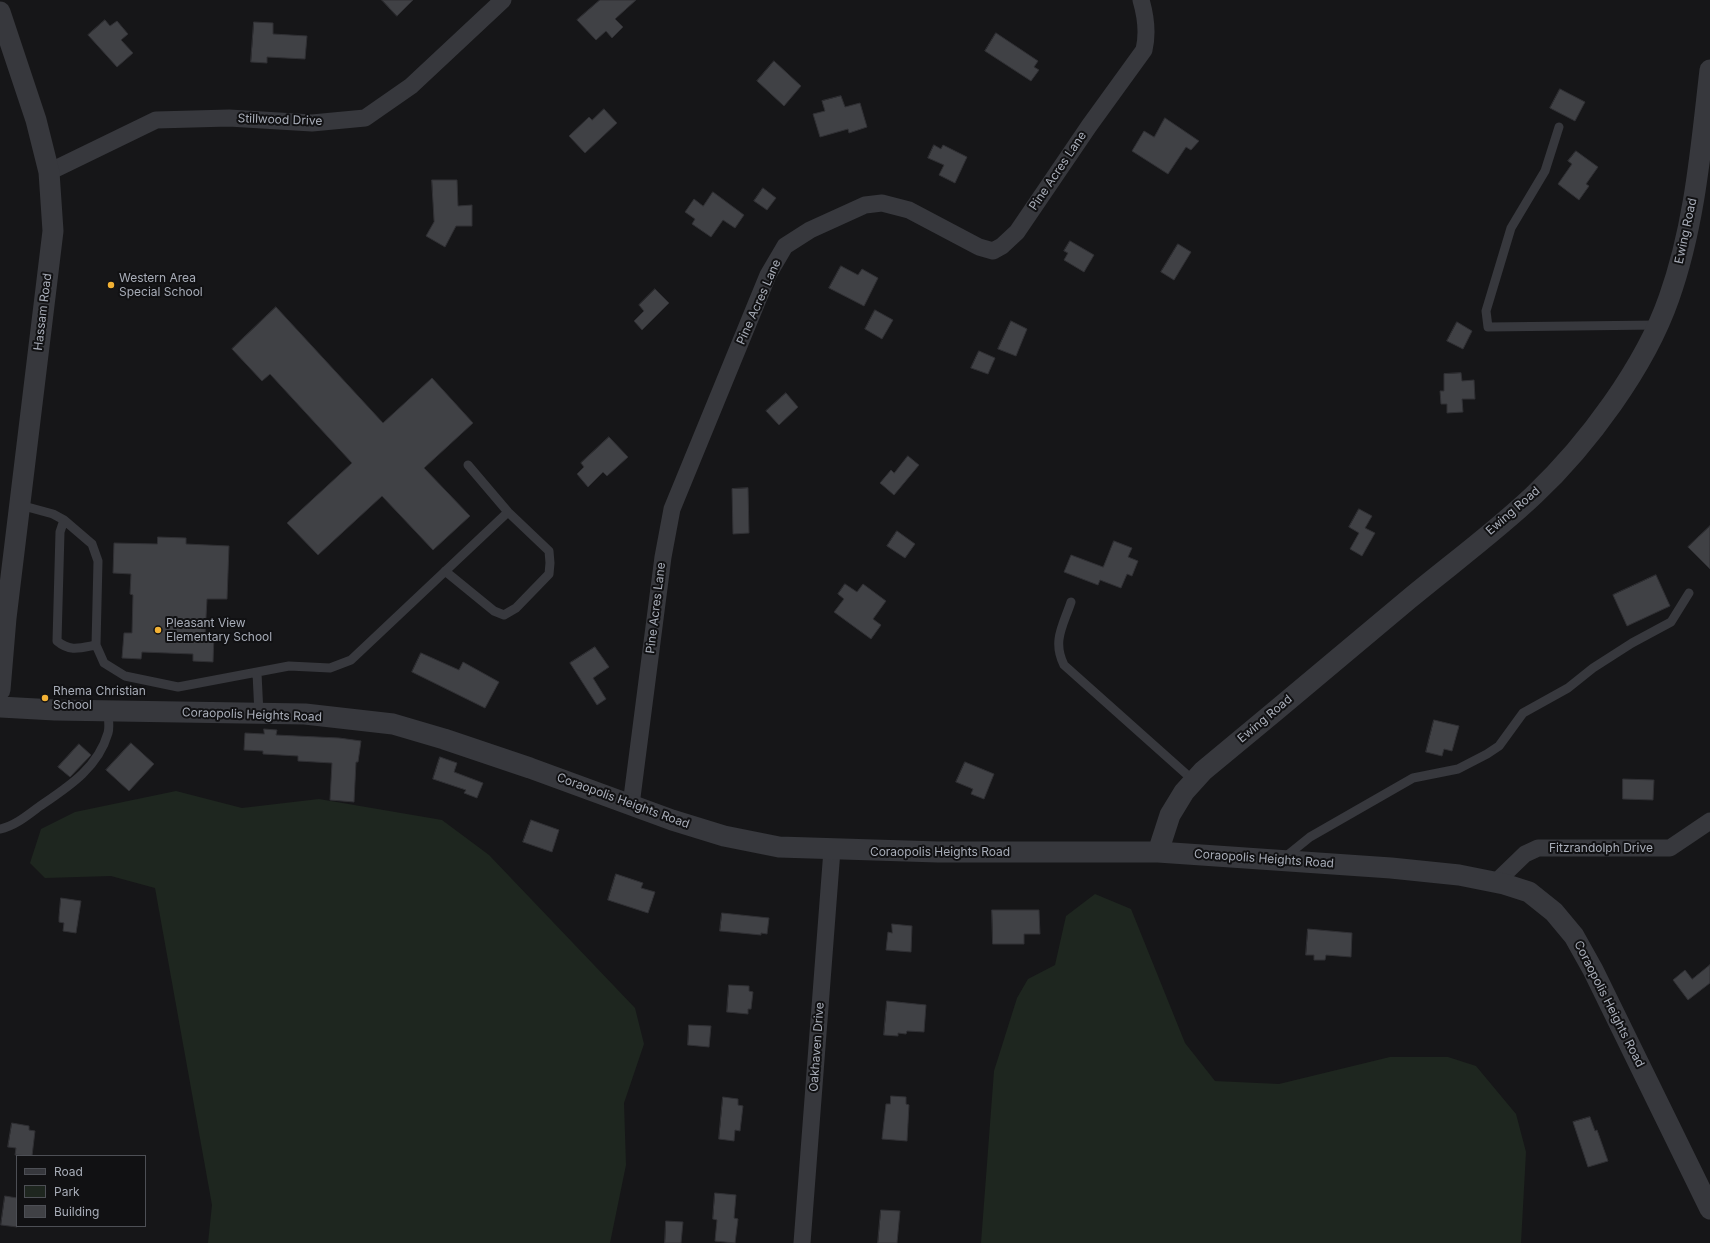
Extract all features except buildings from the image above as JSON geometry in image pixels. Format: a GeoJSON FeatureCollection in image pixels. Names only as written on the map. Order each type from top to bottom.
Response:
{"type":"FeatureCollection","features":[{"type":"Feature","properties":{"kind":"street","name":"Stillwood Drive"},"geometry":{"type":"LineString","coordinates":[[49,172],[156,120],[228,118],[312,123],[365,118],[411,86],[503,0]]}},
{"type":"Feature","properties":{"kind":"street","name":"Pine Acres Lane"},"geometry":{"type":"LineString","coordinates":[[631,805],[663,557],[672,509],[768,275],[785,246],[810,230],[841,215],[865,205],[882,203],[909,210],[979,248],[993,251],[1002,246],[1017,232],[1089,126],[1144,50],[1146,40],[1146,19],[1141,0]]}},
{"type":"Feature","properties":{"kind":"street","name":"Hassam Road"},"geometry":{"type":"LineString","coordinates":[[0,12],[36,120],[49,172],[53,231],[20,505],[3,617],[0,690]]}},
{"type":"Feature","properties":{"kind":"street","name":"Ewing Road"},"geometry":{"type":"LineString","coordinates":[[1158,852],[1170,815],[1184,792],[1203,771],[1535,494],[1593,428],[1623,388],[1650,343],[1669,299],[1686,245],[1710,70]]}},
{"type":"Feature","properties":{"kind":"street","name":"Coraopolis Heights Road"},"geometry":{"type":"LineString","coordinates":[[0,707],[108,711],[305,714],[394,724],[459,744],[672,820],[724,836],[779,848],[832,850],[1158,852],[1399,869],[1459,875],[1496,882],[1529,892],[1554,912],[1574,936],[1600,984],[1710,1209]]}},
{"type":"Feature","properties":{"kind":"street","name":"Fitzrandolph Drive"},"geometry":{"type":"LineString","coordinates":[[1496,882],[1525,854],[1538,848],[1670,848],[1710,821]]}},
{"type":"Feature","properties":{"kind":"street","name":"Oakhaven Drive"},"geometry":{"type":"LineString","coordinates":[[802,1243],[832,850]]}},
{"type":"Feature","properties":{"kind":"lane"},"geometry":{"type":"LineString","coordinates":[[1559,127],[1545,171],[1511,228],[1486,311],[1488,327],[1657,325]]}},
{"type":"Feature","properties":{"kind":"lane"},"geometry":{"type":"LineString","coordinates":[[445,571],[494,611],[504,615],[516,608],[549,574],[549,551],[508,512],[468,464]]}},
{"type":"Feature","properties":{"kind":"lane"},"geometry":{"type":"LineString","coordinates":[[20,505],[53,514],[64,520],[92,544],[98,561],[96,645],[104,663],[126,676],[178,687],[289,666],[330,668],[351,660],[508,512]]}},
{"type":"Feature","properties":{"kind":"lane"},"geometry":{"type":"LineString","coordinates":[[64,520],[60,532],[57,641],[64,647],[75,649],[96,645]]}},
{"type":"Feature","properties":{"kind":"lane"},"geometry":{"type":"LineString","coordinates":[[1281,860],[1310,837],[1413,778],[1458,769],[1487,754],[1499,746],[1523,713],[1568,688],[1593,668],[1632,643],[1671,622],[1689,593]]}},
{"type":"Feature","properties":{"kind":"lane"},"geometry":{"type":"LineString","coordinates":[[1071,602],[1058,640],[1058,649],[1064,665],[1194,781]]}},
{"type":"Feature","properties":{"kind":"lane"},"geometry":{"type":"LineString","coordinates":[[257,673],[259,714]]}},
{"type":"Feature","properties":{"kind":"lane"},"geometry":{"type":"LineString","coordinates":[[0,829],[7,828],[24,818],[74,782],[96,760],[108,732],[108,711]]}},
{"type":"Feature","properties":{"kind":"green space"},"geometry":{"type":"Polygon","coordinates":[[[176,791],[242,808],[319,799],[442,820],[489,855],[635,1008],[644,1044],[624,1103],[626,1165],[610,1243],[208,1243],[212,1205],[155,888],[111,876],[45,878],[30,863],[41,829],[75,812],[176,791]]]}},
{"type":"Feature","properties":{"kind":"green space"},"geometry":{"type":"Polygon","coordinates":[[[1095,894],[1131,909],[1185,1043],[1215,1081],[1279,1084],[1390,1057],[1448,1057],[1476,1066],[1516,1114],[1526,1152],[1521,1243],[981,1243],[994,1071],[1017,998],[1028,979],[1055,965],[1066,916],[1095,894]]]}},
{"type":"Feature","properties":{"kind":"place","name":"Western Area Special School"},"geometry":{"type":"Point","coordinates":[111,285]}},
{"type":"Feature","properties":{"kind":"place","name":"Pleasant View Elementary School"},"geometry":{"type":"Point","coordinates":[158,630]}},
{"type":"Feature","properties":{"kind":"place","name":"Rhema Christian School"},"geometry":{"type":"Point","coordinates":[45,698]}}]}
